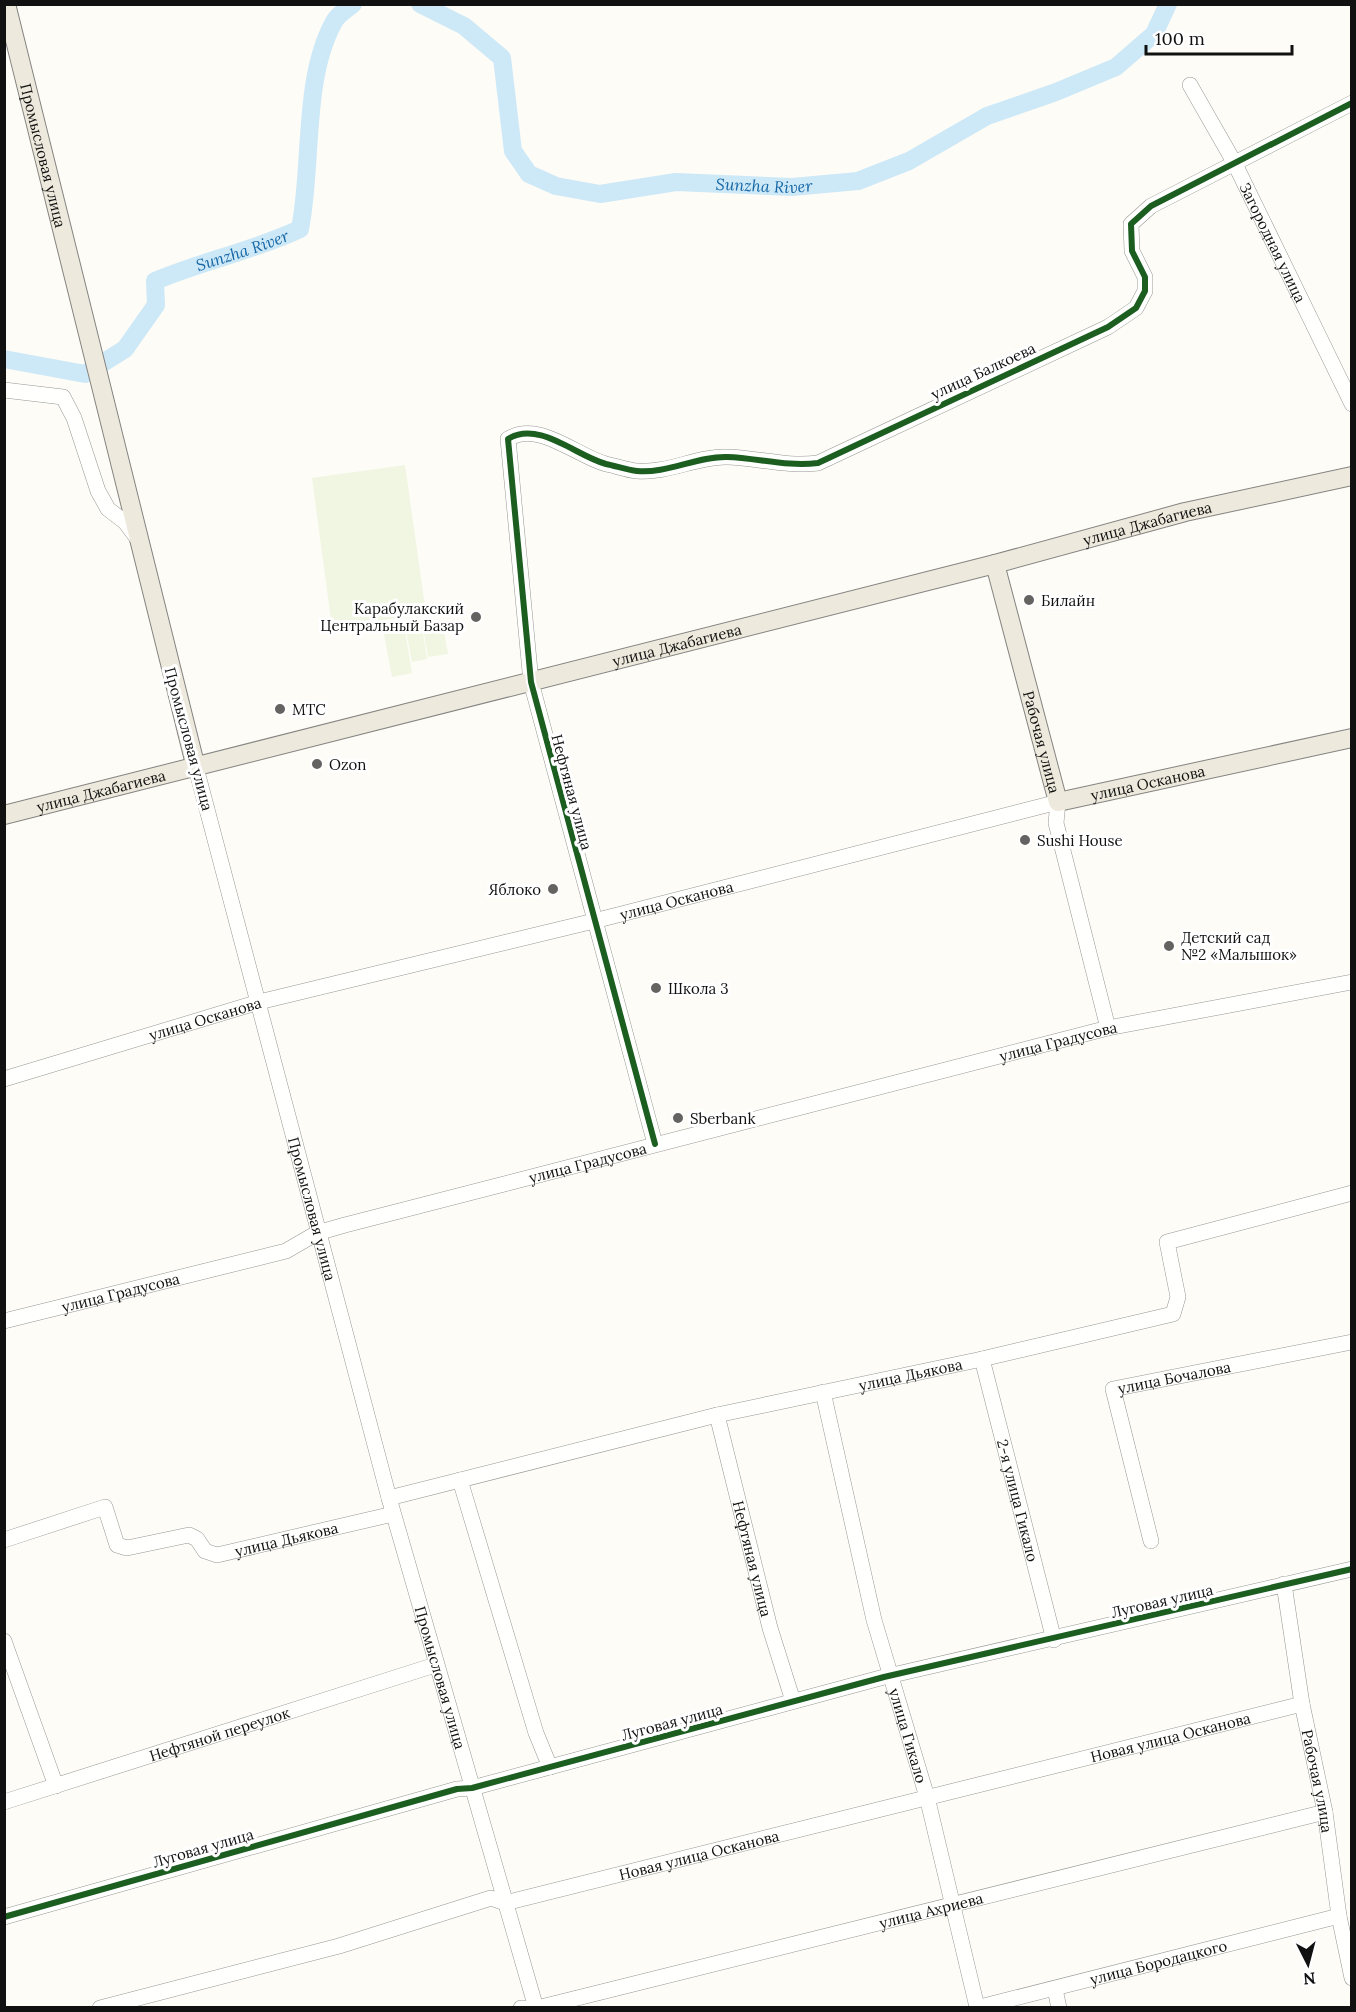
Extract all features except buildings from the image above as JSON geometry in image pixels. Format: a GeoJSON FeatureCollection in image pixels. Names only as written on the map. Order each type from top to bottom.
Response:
{"type":"FeatureCollection","features":[{"type":"Feature","properties":{"kind":"main road","name":"Промысловая улица"},"geometry":{"type":"LineString","coordinates":[[6,4],[195,765]]}},
{"type":"Feature","properties":{"kind":"main road","name":"улица Джабагиева"},"geometry":{"type":"LineString","coordinates":[[4,815],[995,564],[1185,512],[1352,476]]}},
{"type":"Feature","properties":{"kind":"main road","name":"Рабочая улица"},"geometry":{"type":"LineString","coordinates":[[995,564],[1058,802]]}},
{"type":"Feature","properties":{"kind":"main road","name":"улица Осканова"},"geometry":{"type":"LineString","coordinates":[[1058,802],[1352,738]]}},
{"type":"Feature","properties":{"kind":"street","name":"Загородная улица"},"geometry":{"type":"LineString","coordinates":[[1190,85],[1234,162],[1352,404]]}},
{"type":"Feature","properties":{"kind":"street","name":"улица Балкоева"},"geometry":{"type":"LineString","coordinates":[[508,439],[518,433],[528,433],[570,447],[602,463],[639,471],[726,457],[781,464],[818,463],[1108,327],[1136,308],[1145,291],[1145,277],[1132,251],[1131,224],[1151,206],[1352,103]]}},
{"type":"Feature","properties":{"kind":"street"},"geometry":{"type":"LineString","coordinates":[[4,390],[63,397],[74,418],[98,491],[108,508],[125,522],[138,541]]}},
{"type":"Feature","properties":{"kind":"street","name":"Нефтяная улица"},"geometry":{"type":"LineString","coordinates":[[508,439],[531,682],[655,1143]]}},
{"type":"Feature","properties":{"kind":"street","name":"Промысловая улица"},"geometry":{"type":"LineString","coordinates":[[195,765],[391,1506],[435,1665],[536,2007]]}},
{"type":"Feature","properties":{"kind":"street","name":"улица Осканова"},"geometry":{"type":"LineString","coordinates":[[4,1079],[259,1002],[594,921],[1058,802]]}},
{"type":"Feature","properties":{"kind":"street","name":"Рабочая улица"},"geometry":{"type":"LineString","coordinates":[[1058,802],[1056,823],[1108,1028]]}},
{"type":"Feature","properties":{"kind":"street","name":"улица Градусова"},"geometry":{"type":"LineString","coordinates":[[4,1321],[286,1251],[317,1233],[655,1143],[1108,1028],[1352,982]]}},
{"type":"Feature","properties":{"kind":"street","name":"улица Дьякова"},"geometry":{"type":"LineString","coordinates":[[4,1540],[105,1507],[117,1545],[127,1548],[189,1534],[198,1539],[205,1551],[217,1555],[391,1506],[460,1480],[717,1415],[982,1359],[1173,1314],[1178,1297],[1167,1242],[1352,1193]]}},
{"type":"Feature","properties":{"kind":"street","name":"улица Бочалова"},"geometry":{"type":"LineString","coordinates":[[1151,1541],[1113,1389],[1352,1342]]}},
{"type":"Feature","properties":{"kind":"street","name":"2-я улица Гикало"},"geometry":{"type":"LineString","coordinates":[[982,1359],[1054,1640]]}},
{"type":"Feature","properties":{"kind":"street","name":"улица Гикало"},"geometry":{"type":"LineString","coordinates":[[823,1392],[874,1620],[927,1797],[976,2007]]}},
{"type":"Feature","properties":{"kind":"street","name":"Нефтяная улица"},"geometry":{"type":"LineString","coordinates":[[717,1415],[770,1628],[793,1701]]}},
{"type":"Feature","properties":{"kind":"street"},"geometry":{"type":"LineString","coordinates":[[460,1480],[536,1733],[550,1767]]}},
{"type":"Feature","properties":{"kind":"street","name":"Луговая улица"},"geometry":{"type":"LineString","coordinates":[[4,1917],[458,1789],[472,1788],[793,1701],[1352,1569]]}},
{"type":"Feature","properties":{"kind":"street","name":"Рабочая улица"},"geometry":{"type":"LineString","coordinates":[[1284,1584],[1302,1704],[1325,1812],[1339,1916],[1352,1978]]}},
{"type":"Feature","properties":{"kind":"street"},"geometry":{"type":"LineString","coordinates":[[4,1641],[56,1786]]}},
{"type":"Feature","properties":{"kind":"street","name":"Нефтяной переулок"},"geometry":{"type":"LineString","coordinates":[[4,1802],[435,1665]]}},
{"type":"Feature","properties":{"kind":"street","name":"Новая улица Осканова"},"geometry":{"type":"LineString","coordinates":[[100,2007],[339,1946],[491,1898],[506,1902],[1302,1704]]}},
{"type":"Feature","properties":{"kind":"street","name":"улица Ахриева"},"geometry":{"type":"LineString","coordinates":[[536,2007],[1325,1812]]}},
{"type":"Feature","properties":{"kind":"street","name":"улица Бородацкого"},"geometry":{"type":"LineString","coordinates":[[976,2007],[1339,1916]]}},
{"type":"Feature","properties":{"kind":"street"},"geometry":{"type":"LineString","coordinates":[[1055,1989],[1059,2007]]}},
{"type":"Feature","properties":{"kind":"green space"},"geometry":{"type":"Polygon","coordinates":[[[405,465],[426,614],[332,627],[312,478],[405,465]]]}},
{"type":"Feature","properties":{"kind":"green space"},"geometry":{"type":"Polygon","coordinates":[[[443,625],[448,654],[428,657],[423,628],[443,625]]]}},
{"type":"Feature","properties":{"kind":"green space"},"geometry":{"type":"Polygon","coordinates":[[[422,627],[427,659],[412,662],[406,630],[422,627]]]}},
{"type":"Feature","properties":{"kind":"green space"},"geometry":{"type":"Polygon","coordinates":[[[405,631],[412,673],[392,677],[384,634],[405,631]]]}},
{"type":"Feature","properties":{"kind":"waterway","name":"Sunzha River"},"geometry":{"type":"LineString","coordinates":[[4,359],[85,374],[125,349],[156,305],[155,281],[264,244],[300,229],[317,68],[335,20],[353,4]]}},
{"type":"Feature","properties":{"kind":"waterway","name":"Sunzha River"},"geometry":{"type":"LineString","coordinates":[[420,4],[464,26],[502,58],[513,151],[529,174],[556,186],[600,194],[676,182],[792,187],[858,181],[909,161],[987,116],[1056,92],[1116,67],[1154,34],[1168,4]]}},
{"type":"Feature","properties":{"kind":"cycle path"},"geometry":{"type":"LineString","coordinates":[[655,1144],[531,682],[508,439],[520,434],[545,436],[594,460],[637,471],[659,470],[716,457],[795,464],[818,463],[1108,327],[1136,308],[1145,291],[1145,277],[1132,251],[1131,224],[1151,206],[1352,103]]}},
{"type":"Feature","properties":{"kind":"cycle path"},"geometry":{"type":"LineString","coordinates":[[4,1917],[457,1789],[472,1788],[884,1677],[1352,1569]]}},
{"type":"Feature","properties":{"kind":"place","name":"Билайн"},"geometry":{"type":"Point","coordinates":[1029,600]}},
{"type":"Feature","properties":{"kind":"place","name":"Карабулакский Центральный Базар"},"geometry":{"type":"Point","coordinates":[476,617]}},
{"type":"Feature","properties":{"kind":"place","name":"МТС"},"geometry":{"type":"Point","coordinates":[280,709]}},
{"type":"Feature","properties":{"kind":"place","name":"Ozon"},"geometry":{"type":"Point","coordinates":[317,764]}},
{"type":"Feature","properties":{"kind":"place","name":"Sushi House"},"geometry":{"type":"Point","coordinates":[1025,840]}},
{"type":"Feature","properties":{"kind":"place","name":"Яблоко"},"geometry":{"type":"Point","coordinates":[553,889]}},
{"type":"Feature","properties":{"kind":"place","name":"Детский сад №2 «Малышок»"},"geometry":{"type":"Point","coordinates":[1169,946]}},
{"type":"Feature","properties":{"kind":"place","name":"Школа 3"},"geometry":{"type":"Point","coordinates":[656,988]}},
{"type":"Feature","properties":{"kind":"place","name":"Sberbank"},"geometry":{"type":"Point","coordinates":[678,1118]}}]}
